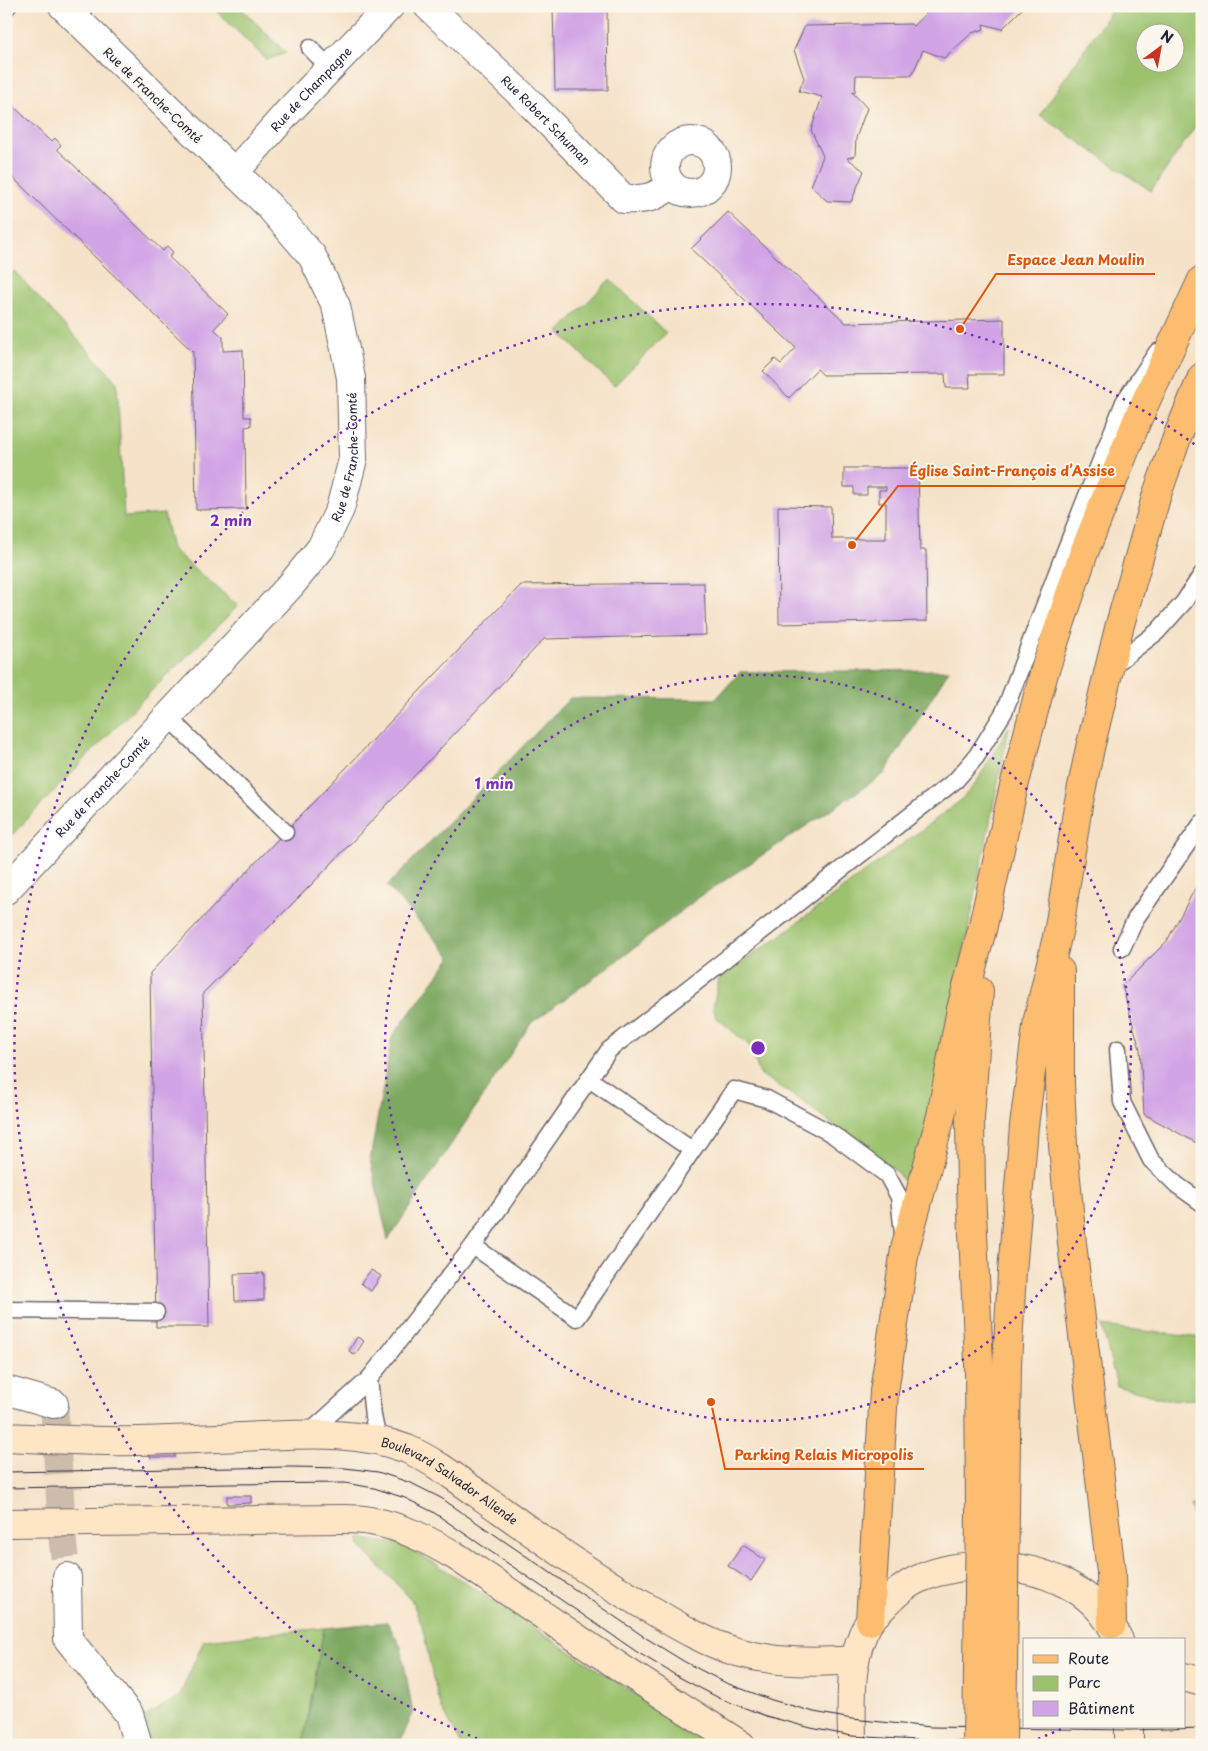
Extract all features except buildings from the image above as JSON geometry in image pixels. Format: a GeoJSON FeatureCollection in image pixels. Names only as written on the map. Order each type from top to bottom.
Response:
{"type":"FeatureCollection","features":[{"type":"Feature","properties":{"kind":"main road"},"geometry":{"type":"LineString","coordinates":[[870,1621],[884,1392],[905,1249],[942,1116],[960,1009],[982,930],[999,848],[1028,732],[1063,614],[1083,555],[1138,418],[1202,280]]}},
{"type":"Feature","properties":{"kind":"main road"},"geometry":{"type":"LineString","coordinates":[[977,1745],[993,1512],[1007,1364],[1018,1190],[1038,1019],[1059,928],[1078,806],[1108,669],[1155,502],[1178,435],[1202,377]]}},
{"type":"Feature","properties":{"kind":"main road"},"geometry":{"type":"LineString","coordinates":[[1059,928],[1060,1084],[1063,1146],[1072,1243],[1111,1572],[1116,1632]]}},
{"type":"Feature","properties":{"kind":"main road"},"geometry":{"type":"LineString","coordinates":[[982,930],[970,1119],[971,1190],[979,1362],[993,1512],[1002,1745]]}},
{"type":"Feature","properties":{"kind":"street","name":"Rue de Franche-Comté"},"geometry":{"type":"LineString","coordinates":[[6,890],[291,585],[321,548],[340,509],[353,459],[351,378],[336,306],[312,256],[270,206],[63,6]]}},
{"type":"Feature","properties":{"kind":"street","name":"Rue de Champagne"},"geometry":{"type":"LineString","coordinates":[[234,173],[330,68],[390,6]]}},
{"type":"Feature","properties":{"kind":"street","name":"Rue Robert Schuman"},"geometry":{"type":"LineString","coordinates":[[428,6],[529,102],[624,199],[644,200],[659,194],[672,185]]}},
{"type":"Feature","properties":{"kind":"street"},"geometry":{"type":"LineString","coordinates":[[6,1390],[54,1404]]}},
{"type":"Feature","properties":{"kind":"street","name":"Boulevard Salvador Allende"},"geometry":{"type":"LineString","coordinates":[[6,1437],[138,1441],[308,1434],[378,1440],[408,1450],[444,1470],[579,1566],[630,1598],[710,1642],[738,1652],[772,1659],[810,1663],[855,1660]]}},
{"type":"Feature","properties":{"kind":"street"},"geometry":{"type":"LineString","coordinates":[[6,1523],[342,1519],[370,1520],[402,1529],[457,1557],[627,1672],[741,1745]]}},
{"type":"Feature","properties":{"kind":"street"},"geometry":{"type":"LineString","coordinates":[[852,1745],[852,1690],[855,1660],[861,1640],[870,1621],[894,1594],[920,1578],[943,1571],[974,1566],[999,1566],[1039,1573],[1059,1580],[1081,1593],[1097,1606],[1116,1632]]}},
{"type":"Feature","properties":{"kind":"street"},"geometry":{"type":"LineString","coordinates":[[66,1576],[68,1639],[129,1714],[138,1745]]}},
{"type":"Feature","properties":{"kind":"street"},"geometry":{"type":"LineString","coordinates":[[1186,1678],[1202,1682]]}},
{"type":"Feature","properties":{"kind":"street"},"geometry":{"type":"LineString","coordinates":[[1129,1728],[1129,1745]]}},
{"type":"Feature","properties":{"kind":"lane"},"geometry":{"type":"LineString","coordinates":[[310,48],[330,68]]}},
{"type":"Feature","properties":{"kind":"lane"},"geometry":{"type":"LineString","coordinates":[[308,1434],[369,1379],[474,1246],[609,1050],[956,780],[976,757],[1004,712],[1065,550],[1124,402],[1189,306]]}},
{"type":"Feature","properties":{"kind":"lane"},"geometry":{"type":"LineString","coordinates":[[1108,669],[1157,632],[1184,602],[1202,574]]}},
{"type":"Feature","properties":{"kind":"lane"},"geometry":{"type":"LineString","coordinates":[[168,717],[285,832]]}},
{"type":"Feature","properties":{"kind":"lane"},"geometry":{"type":"LineString","coordinates":[[1122,948],[1136,918],[1202,823]]}},
{"type":"Feature","properties":{"kind":"lane"},"geometry":{"type":"LineString","coordinates":[[1118,1049],[1122,1102],[1151,1160],[1177,1185],[1202,1203]]}},
{"type":"Feature","properties":{"kind":"lane"},"geometry":{"type":"LineString","coordinates":[[589,1079],[692,1150]]}},
{"type":"Feature","properties":{"kind":"lane"},"geometry":{"type":"LineString","coordinates":[[474,1246],[577,1318],[734,1090],[767,1099],[832,1134],[887,1175],[899,1197],[905,1249]]}},
{"type":"Feature","properties":{"kind":"lane"},"geometry":{"type":"LineString","coordinates":[[6,1310],[156,1312]]}},
{"type":"Feature","properties":{"kind":"lane"},"geometry":{"type":"LineString","coordinates":[[369,1379],[378,1440]]}},
{"type":"Feature","properties":{"kind":"green space"},"geometry":{"type":"Polygon","coordinates":[[[211,6],[239,6],[286,53],[267,60],[211,6]]]}},
{"type":"Feature","properties":{"kind":"green space"},"geometry":{"type":"Polygon","coordinates":[[[1114,6],[1202,6],[1202,117],[1151,191],[1040,115],[1114,6]]]}},
{"type":"Feature","properties":{"kind":"green space"},"geometry":{"type":"Polygon","coordinates":[[[14,271],[117,382],[124,517],[164,514],[172,549],[238,606],[141,701],[6,841],[6,280],[14,271]]]}},
{"type":"Feature","properties":{"kind":"green space"},"geometry":{"type":"Polygon","coordinates":[[[610,279],[666,333],[614,386],[559,332],[610,279]]]}},
{"type":"Feature","properties":{"kind":"green space"},"geometry":{"type":"Polygon","coordinates":[[[949,670],[884,774],[698,898],[624,956],[531,1023],[388,1240],[370,1160],[392,1037],[451,957],[387,886],[570,698],[716,699],[740,672],[949,670]]]}},
{"type":"Feature","properties":{"kind":"green space"},"geometry":{"type":"Polygon","coordinates":[[[1009,727],[914,1199],[897,1172],[800,1100],[760,1074],[749,1045],[716,1017],[713,1007],[719,979],[960,801],[976,783],[1009,727]]]}},
{"type":"Feature","properties":{"kind":"green space"},"geometry":{"type":"Polygon","coordinates":[[[1102,1326],[1202,1338],[1202,1399],[1167,1400],[1117,1386],[1102,1326]]]}},
{"type":"Feature","properties":{"kind":"green space"},"geometry":{"type":"Polygon","coordinates":[[[1202,1504],[1202,1540],[1190,1506],[1202,1504]]]}},
{"type":"Feature","properties":{"kind":"green space"},"geometry":{"type":"Polygon","coordinates":[[[359,1538],[396,1544],[410,1549],[438,1565],[713,1745],[462,1745],[442,1709],[433,1678],[422,1625],[411,1599],[360,1546],[359,1538]]]}},
{"type":"Feature","properties":{"kind":"green space"},"geometry":{"type":"Polygon","coordinates":[[[387,1622],[401,1647],[413,1713],[399,1745],[303,1745],[324,1628],[387,1622]]]}},
{"type":"Feature","properties":{"kind":"green space"},"geometry":{"type":"Polygon","coordinates":[[[324,1628],[303,1745],[150,1745],[142,1718],[179,1697],[204,1640],[324,1628]]]}},
{"type":"Feature","properties":{"kind":"tunnel"},"geometry":{"type":"LineString","coordinates":[[54,1404],[63,1544],[67,1577]]}},
{"type":"Feature","properties":{"kind":"tram line"},"geometry":{"type":"LineString","coordinates":[[6,1472],[291,1467],[345,1468],[378,1472],[411,1483],[441,1498],[646,1638],[685,1662],[726,1683],[772,1700],[814,1712],[852,1719],[931,1727],[1129,1730],[1202,1728]]}},
{"type":"Feature","properties":{"kind":"tram line"},"geometry":{"type":"LineString","coordinates":[[6,1488],[345,1483],[374,1488],[405,1498],[433,1512],[637,1652],[677,1676],[719,1698],[766,1716],[852,1736],[931,1741],[1202,1743]]}},
{"type":"Feature","properties":{"kind":"place","name":"Espace Jean Moulin"},"geometry":{"type":"Point","coordinates":[960,329]}},
{"type":"Feature","properties":{"kind":"place","name":"Église Saint-François d’Assise"},"geometry":{"type":"Point","coordinates":[852,545]}},
{"type":"Feature","properties":{"kind":"place","name":"Parking Relais Micropolis"},"geometry":{"type":"Point","coordinates":[711,1402]}}]}
